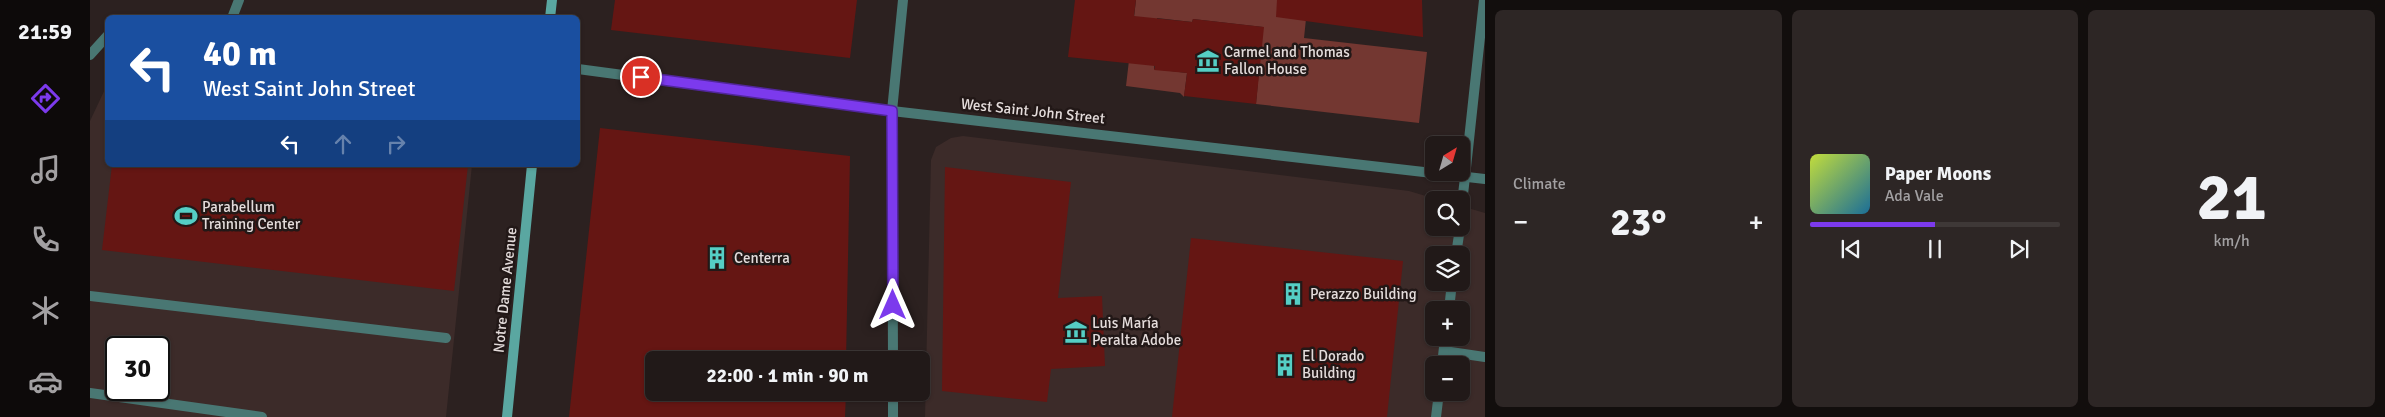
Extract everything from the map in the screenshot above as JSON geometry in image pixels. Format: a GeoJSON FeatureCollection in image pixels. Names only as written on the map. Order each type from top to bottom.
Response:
{"type":"FeatureCollection","features":[{"type":"Feature","properties":{"kind":"main road"},"geometry":{"type":"LineString","coordinates":[[550,15],[552,0]]}},
{"type":"Feature","properties":{"kind":"main road","name":"Notre Dame Avenue"},"geometry":{"type":"LineString","coordinates":[[507,417],[532,167]]}},
{"type":"Feature","properties":{"kind":"street"},"geometry":{"type":"LineString","coordinates":[[233,15],[239,0]]}},
{"type":"Feature","properties":{"kind":"street"},"geometry":{"type":"LineString","coordinates":[[893,351],[892,111],[904,0]]}},
{"type":"Feature","properties":{"kind":"street"},"geometry":{"type":"LineString","coordinates":[[1470,138],[1484,0]]}},
{"type":"Feature","properties":{"kind":"street"},"geometry":{"type":"LineString","coordinates":[[90,55],[105,37]]}},
{"type":"Feature","properties":{"kind":"street","name":"West Saint John Street"},"geometry":{"type":"LineString","coordinates":[[580,69],[892,111],[1425,172]]}},
{"type":"Feature","properties":{"kind":"street","name":"West Saint John Street"},"geometry":{"type":"LineString","coordinates":[[1470,177],[1485,179]]}},
{"type":"Feature","properties":{"kind":"street"},"geometry":{"type":"LineString","coordinates":[[90,296],[446,338]]}},
{"type":"Feature","properties":{"kind":"street"},"geometry":{"type":"LineString","coordinates":[[1443,356],[1445,346]]}},
{"type":"Feature","properties":{"kind":"street"},"geometry":{"type":"LineString","coordinates":[[1444,351],[1485,357]]}},
{"type":"Feature","properties":{"kind":"street"},"geometry":{"type":"LineString","coordinates":[[90,393],[262,417]]}},
{"type":"Feature","properties":{"kind":"street"},"geometry":{"type":"LineString","coordinates":[[893,401],[893,417]]}},
{"type":"Feature","properties":{"kind":"street"},"geometry":{"type":"LineString","coordinates":[[1436,417],[1438,401]]}},
{"type":"Feature","properties":{"kind":"shaded area"},"geometry":{"type":"Polygon","coordinates":[[[1136,0],[1308,0],[1304,38],[1427,52],[1419,123],[1256,104],[1263,27],[1193,19],[1192,22],[1157,18],[1154,69],[1187,73],[1184,97],[1180,93],[1126,86],[1136,0]]]}},
{"type":"Feature","properties":{"kind":"shaded area"},"geometry":{"type":"Polygon","coordinates":[[[105,89],[105,167],[472,167],[446,417],[90,417],[90,121],[105,89]]]}},
{"type":"Feature","properties":{"kind":"shaded area"},"geometry":{"type":"Polygon","coordinates":[[[963,136],[1409,191],[1425,196],[1425,236],[1470,236],[1470,209],[1485,213],[1485,417],[925,417],[925,401],[930,401],[930,351],[927,351],[931,160],[936,147],[951,138],[963,136]]]}},
{"type":"Feature","properties":{"kind":"building"},"geometry":{"type":"Polygon","coordinates":[[[615,0],[857,0],[850,58],[611,30],[615,0]]]}},
{"type":"Feature","properties":{"kind":"building","name":"Carmel and Thomas Fallon House"},"geometry":{"type":"Polygon","coordinates":[[[1075,0],[1136,0],[1134,16],[1192,22],[1193,19],[1264,27],[1256,104],[1184,96],[1187,73],[1154,70],[1155,66],[1068,57],[1075,0]]]}},
{"type":"Feature","properties":{"kind":"building"},"geometry":{"type":"Polygon","coordinates":[[[1277,0],[1422,0],[1423,37],[1276,17],[1277,0]]]}},
{"type":"Feature","properties":{"kind":"building","name":"Centerra"},"geometry":{"type":"Polygon","coordinates":[[[600,128],[850,156],[846,351],[645,351],[645,401],[846,401],[845,417],[569,417],[600,128]]]}},
{"type":"Feature","properties":{"kind":"building"},"geometry":{"type":"Polygon","coordinates":[[[112,167],[468,167],[454,291],[102,250],[112,167]]]}},
{"type":"Feature","properties":{"kind":"building"},"geometry":{"type":"Polygon","coordinates":[[[945,167],[1071,182],[1058,298],[1102,296],[1105,366],[1051,369],[1047,402],[942,391],[945,167]]]}},
{"type":"Feature","properties":{"kind":"building"},"geometry":{"type":"Polygon","coordinates":[[[1191,238],[1403,261],[1387,417],[1172,417],[1191,238]]]}},
{"type":"Feature","properties":{"kind":"place","name":"Carmel and Thomas Fallon House"},"geometry":{"type":"Point","coordinates":[1208,61]}},
{"type":"Feature","properties":{"kind":"place","name":"Parabellum Training Center"},"geometry":{"type":"Point","coordinates":[186,216]}},
{"type":"Feature","properties":{"kind":"place","name":"Centerra"},"geometry":{"type":"Point","coordinates":[717,258]}},
{"type":"Feature","properties":{"kind":"place","name":"Perazzo Building"},"geometry":{"type":"Point","coordinates":[1293,294]}},
{"type":"Feature","properties":{"kind":"place","name":"Luis María Peralta Adobe"},"geometry":{"type":"Point","coordinates":[1076,332]}},
{"type":"Feature","properties":{"kind":"place","name":"El Dorado Building"},"geometry":{"type":"Point","coordinates":[1285,365]}},
{"type":"Feature","properties":{"kind":"route"},"geometry":{"type":"LineString","coordinates":[[641,77],[892,111],[893,305]]}}]}
